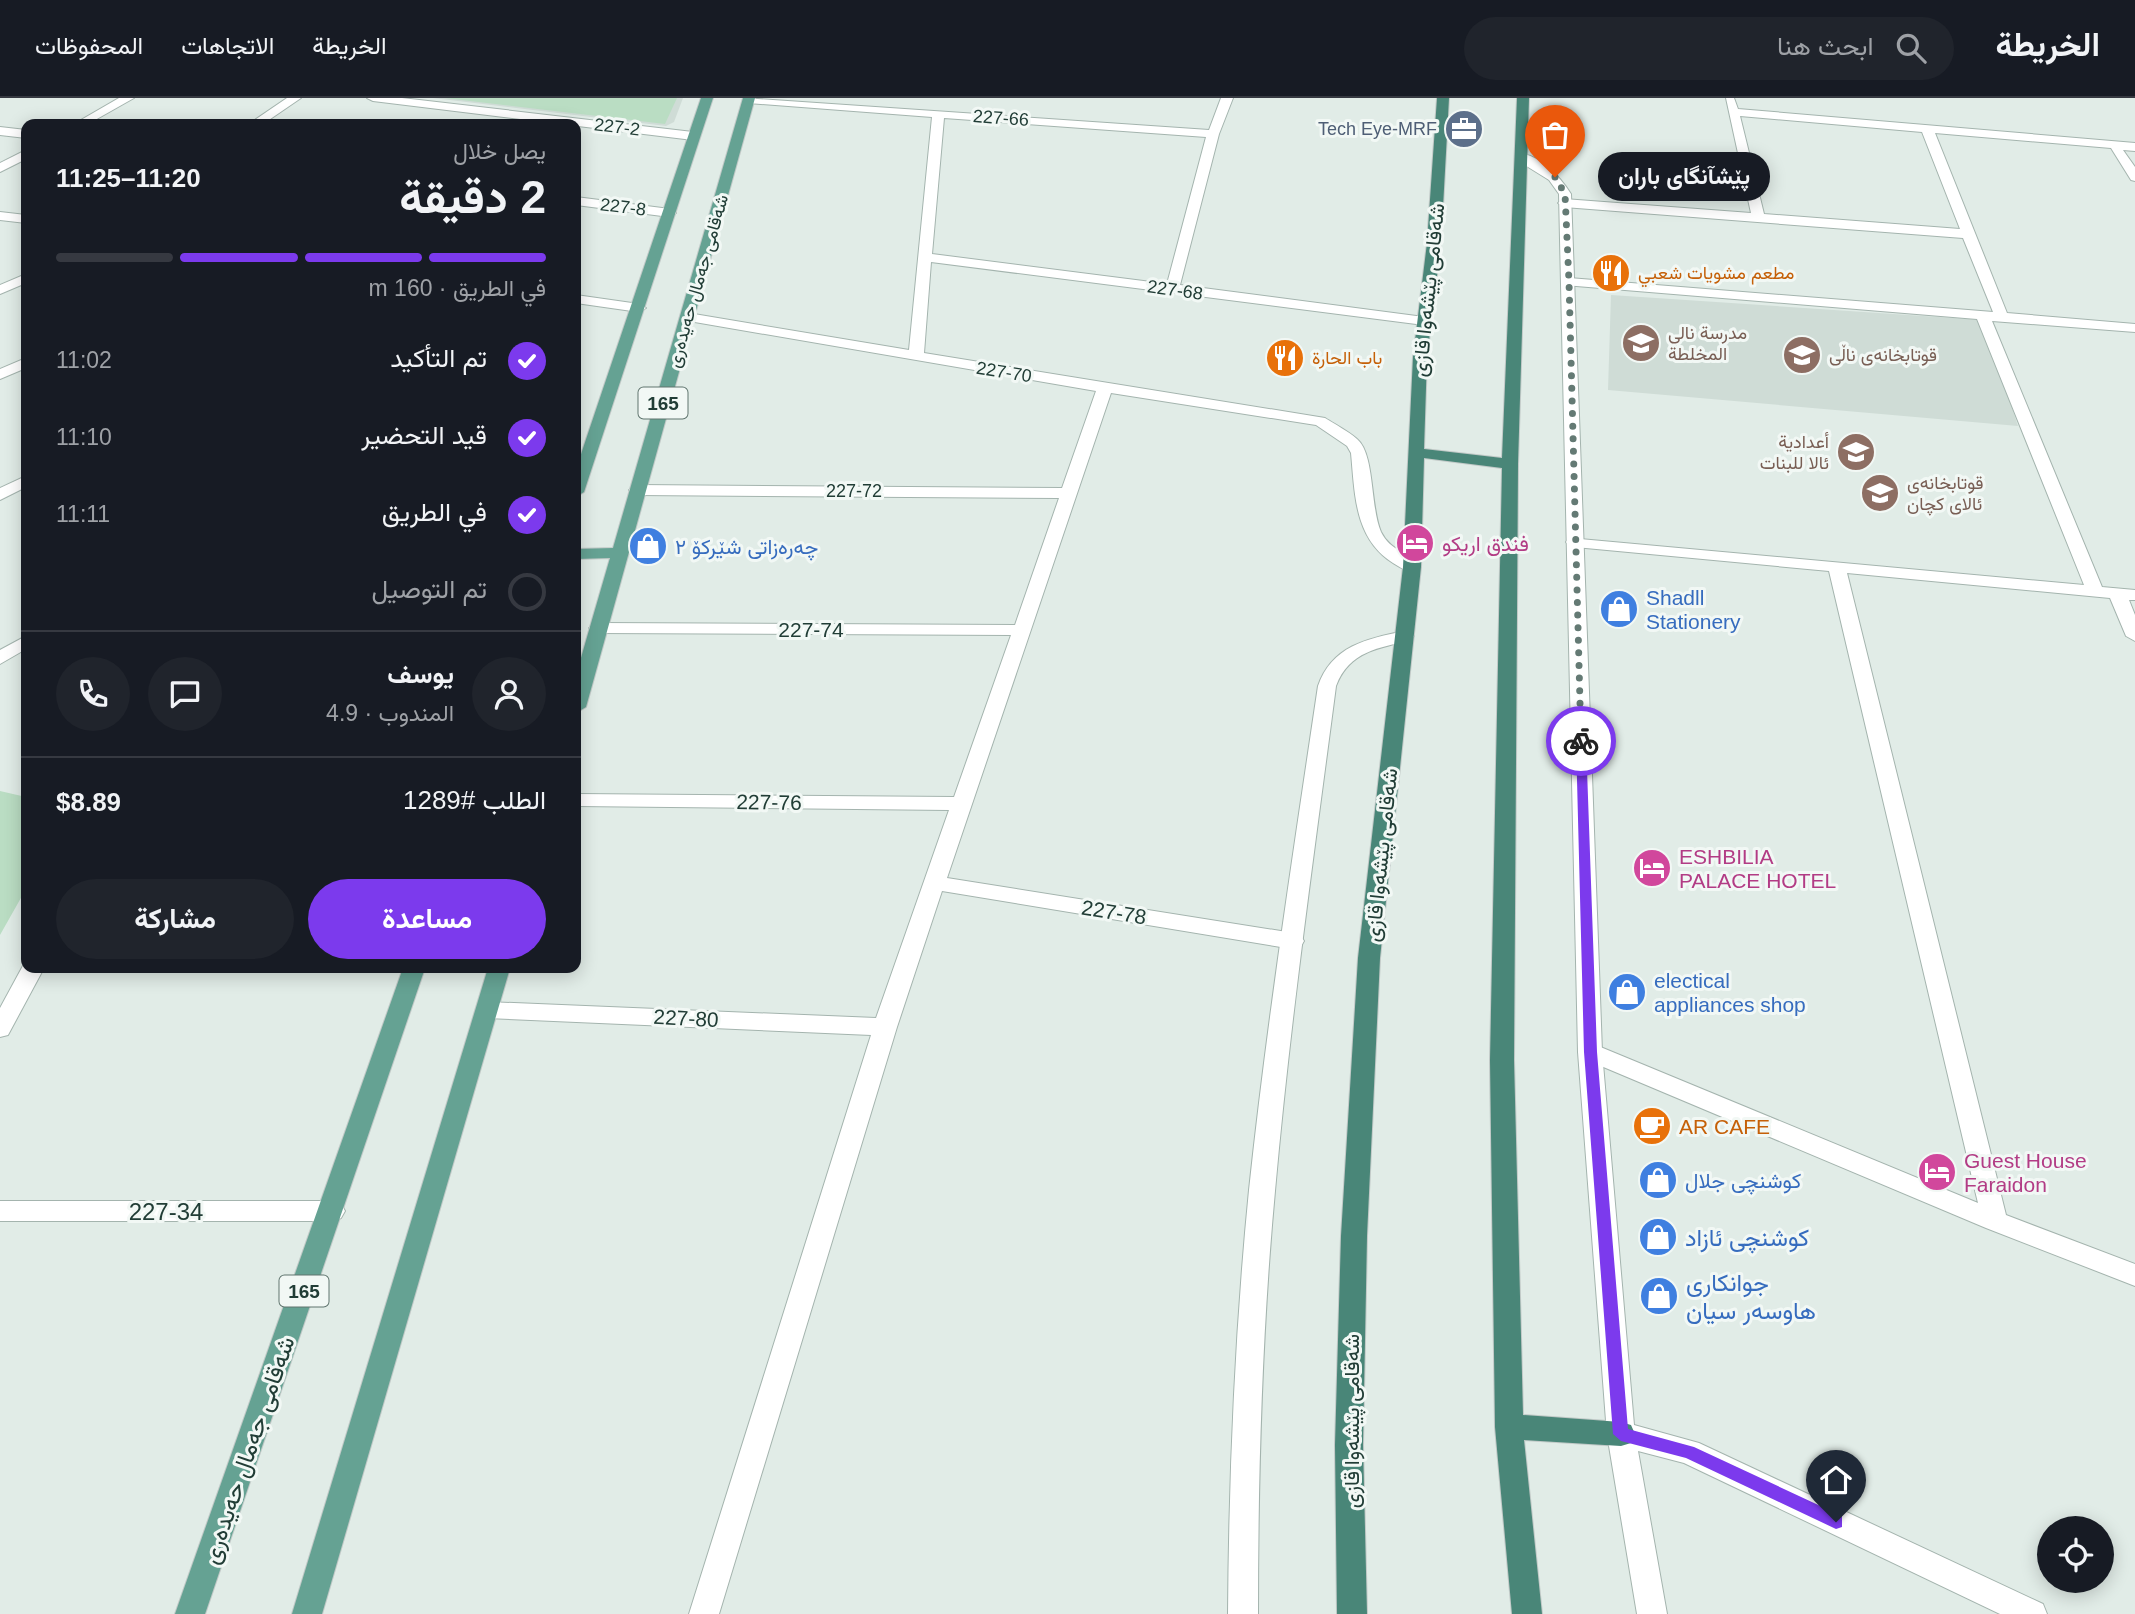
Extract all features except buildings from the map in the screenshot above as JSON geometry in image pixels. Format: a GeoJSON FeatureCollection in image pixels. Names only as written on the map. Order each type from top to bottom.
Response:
{"type":"FeatureCollection","features":[{"type":"Feature","properties":{"kind":"highway","name":"شەقامی پێشەوا قازی"},"geometry":{"type":"LineString","coordinates":[[1352,1614],[1349,1446],[1354,1236],[1369,958],[1412,567],[1414,452],[1424,321],[1434,243],[1443,98]]}},
{"type":"Feature","properties":{"kind":"highway"},"geometry":{"type":"LineString","coordinates":[[1523,98],[1516,360],[1510,464],[1502,1060],[1509,1427],[1527,1614]]}},
{"type":"Feature","properties":{"kind":"highway"},"geometry":{"type":"LineString","coordinates":[[1414,452],[1510,464]]}},
{"type":"Feature","properties":{"kind":"highway"},"geometry":{"type":"LineString","coordinates":[[1509,1427],[1621,1434]]}},
{"type":"Feature","properties":{"kind":"main road","name":"165"},"geometry":{"type":"LineString","coordinates":[[581,477],[707,98]]}},
{"type":"Feature","properties":{"kind":"main road","name":"شەقامی جەمال حەیدەری"},"geometry":{"type":"LineString","coordinates":[[581,689],[749,99]]}},
{"type":"Feature","properties":{"kind":"main road"},"geometry":{"type":"LineString","coordinates":[[581,554],[621,553]]}},
{"type":"Feature","properties":{"kind":"main road","name":"شەقامی جەمال حەیدەری"},"geometry":{"type":"LineString","coordinates":[[190,1614],[332,1211],[412,973]]}},
{"type":"Feature","properties":{"kind":"main road"},"geometry":{"type":"LineString","coordinates":[[307,1614],[498,973]]}},
{"type":"Feature","properties":{"kind":"street"},"geometry":{"type":"LineString","coordinates":[[89,119],[128,98]]}},
{"type":"Feature","properties":{"kind":"street"},"geometry":{"type":"LineString","coordinates":[[263,119],[295,98]]}},
{"type":"Feature","properties":{"kind":"street","name":"227-2"},"geometry":{"type":"LineString","coordinates":[[373,98],[550,119]]}},
{"type":"Feature","properties":{"kind":"street"},"geometry":{"type":"LineString","coordinates":[[1172,290],[1213,134],[1227,98]]}},
{"type":"Feature","properties":{"kind":"street"},"geometry":{"type":"LineString","coordinates":[[1730,98],[1758,217]]}},
{"type":"Feature","properties":{"kind":"street","name":"227-66"},"geometry":{"type":"LineString","coordinates":[[749,99],[1213,134]]}},
{"type":"Feature","properties":{"kind":"street"},"geometry":{"type":"LineString","coordinates":[[1732,112],[2135,147]]}},
{"type":"Feature","properties":{"kind":"street"},"geometry":{"type":"LineString","coordinates":[[916,357],[938,114]]}},
{"type":"Feature","properties":{"kind":"street","name":"227-2"},"geometry":{"type":"LineString","coordinates":[[581,123],[693,136]]}},
{"type":"Feature","properties":{"kind":"street"},"geometry":{"type":"LineString","coordinates":[[1927,129],[2003,318]]}},
{"type":"Feature","properties":{"kind":"street"},"geometry":{"type":"LineString","coordinates":[[0,131],[21,133]]}},
{"type":"Feature","properties":{"kind":"street"},"geometry":{"type":"LineString","coordinates":[[2115,146],[2135,177]]}},
{"type":"Feature","properties":{"kind":"street"},"geometry":{"type":"LineString","coordinates":[[0,168],[21,157]]}},
{"type":"Feature","properties":{"kind":"street"},"geometry":{"type":"LineString","coordinates":[[1521,157],[1555,177],[1565,194],[1590,1052],[1621,1434],[1652,1614]]}},
{"type":"Feature","properties":{"kind":"street","name":"227-8"},"geometry":{"type":"LineString","coordinates":[[581,202],[670,213]]}},
{"type":"Feature","properties":{"kind":"street"},"geometry":{"type":"LineString","coordinates":[[1564,203],[1969,234]]}},
{"type":"Feature","properties":{"kind":"street"},"geometry":{"type":"LineString","coordinates":[[0,216],[21,218]]}},
{"type":"Feature","properties":{"kind":"street","name":"227-68"},"geometry":{"type":"LineString","coordinates":[[927,257],[1424,321]]}},
{"type":"Feature","properties":{"kind":"street"},"geometry":{"type":"LineString","coordinates":[[0,290],[21,280]]}},
{"type":"Feature","properties":{"kind":"street"},"geometry":{"type":"LineString","coordinates":[[1569,282],[2135,328]]}},
{"type":"Feature","properties":{"kind":"street"},"geometry":{"type":"LineString","coordinates":[[581,300],[639,308]]}},
{"type":"Feature","properties":{"kind":"street","name":"227-70"},"geometry":{"type":"LineString","coordinates":[[688,317],[916,357],[1321,421],[1353,443],[1359,453],[1364,507],[1373,533],[1383,549],[1412,567]]}},
{"type":"Feature","properties":{"kind":"street"},"geometry":{"type":"LineString","coordinates":[[1983,317],[2095,591]]}},
{"type":"Feature","properties":{"kind":"street"},"geometry":{"type":"LineString","coordinates":[[0,376],[21,365]]}},
{"type":"Feature","properties":{"kind":"street"},"geometry":{"type":"LineString","coordinates":[[704,1614],[885,1027],[1105,388]]}},
{"type":"Feature","properties":{"kind":"street"},"geometry":{"type":"LineString","coordinates":[[5,493],[21,484]]}},
{"type":"Feature","properties":{"kind":"street","name":"227-72"},"geometry":{"type":"LineString","coordinates":[[637,490],[1070,492]]}},
{"type":"Feature","properties":{"kind":"street"},"geometry":{"type":"LineString","coordinates":[[1575,542],[2126,594],[2135,636]]}},
{"type":"Feature","properties":{"kind":"street"},"geometry":{"type":"LineString","coordinates":[[1837,568],[1995,1221]]}},
{"type":"Feature","properties":{"kind":"street","name":"227-74"},"geometry":{"type":"LineString","coordinates":[[598,628],[1023,630]]}},
{"type":"Feature","properties":{"kind":"street"},"geometry":{"type":"LineString","coordinates":[[1243,1614],[1243,1503],[1252,1312],[1268,1132],[1330,672],[1339,660],[1353,650],[1405,636]]}},
{"type":"Feature","properties":{"kind":"street"},"geometry":{"type":"LineString","coordinates":[[0,658],[21,644]]}},
{"type":"Feature","properties":{"kind":"street","name":"227-76"},"geometry":{"type":"LineString","coordinates":[[581,800],[962,804]]}},
{"type":"Feature","properties":{"kind":"street","name":"227-78"},"geometry":{"type":"LineString","coordinates":[[935,883],[1293,941]]}},
{"type":"Feature","properties":{"kind":"street"},"geometry":{"type":"LineString","coordinates":[[0,1029],[30,973]]}},
{"type":"Feature","properties":{"kind":"street","name":"227-80"},"geometry":{"type":"LineString","coordinates":[[487,1010],[885,1027]]}},
{"type":"Feature","properties":{"kind":"street"},"geometry":{"type":"LineString","coordinates":[[1590,1052],[1995,1221],[2135,1275]]}},
{"type":"Feature","properties":{"kind":"street","name":"227-34"},"geometry":{"type":"LineString","coordinates":[[0,1211],[332,1211]]}},
{"type":"Feature","properties":{"kind":"street"},"geometry":{"type":"LineString","coordinates":[[1621,1434],[1689,1452],[2032,1614]]}},
{"type":"Feature","properties":{"kind":"shaded area"},"geometry":{"type":"Polygon","coordinates":[[[433,98],[683,98],[674,122],[666,126],[433,98]]]}},
{"type":"Feature","properties":{"kind":"shaded area","name":"قوتابخانەی ناڵی"},"geometry":{"type":"Polygon","coordinates":[[[1611,295],[1983,320],[2018,426],[1608,390],[1611,295]]]}},
{"type":"Feature","properties":{"kind":"green space"},"geometry":{"type":"Polygon","coordinates":[[[445,98],[677,98],[665,124],[445,98]]]}},
{"type":"Feature","properties":{"kind":"green space"},"geometry":{"type":"Polygon","coordinates":[[[0,791],[21,796],[21,898],[0,935],[0,791]]]}},
{"type":"Feature","properties":{"kind":"way so far"},"geometry":{"type":"LineString","coordinates":[[1555,177],[1565,194],[1581,741]]}},
{"type":"Feature","properties":{"kind":"place","name":"Tech Eye-MRF"},"geometry":{"type":"Point","coordinates":[1464,129]}},
{"type":"Feature","properties":{"kind":"place","name":"پێشآنگای باران"},"geometry":{"type":"Point","coordinates":[1555,177]}},
{"type":"Feature","properties":{"kind":"place","name":"مطعم مشويات شعبي"},"geometry":{"type":"Point","coordinates":[1611,273]}},
{"type":"Feature","properties":{"kind":"place","name":"مدرسة نالي المخلطة"},"geometry":{"type":"Point","coordinates":[1641,343]}},
{"type":"Feature","properties":{"kind":"place","name":"قوتابخانەی ناڵی"},"geometry":{"type":"Point","coordinates":[1802,355]}},
{"type":"Feature","properties":{"kind":"place","name":"باب الحارة"},"geometry":{"type":"Point","coordinates":[1285,358]}},
{"type":"Feature","properties":{"kind":"place","name":"أعدادية ئالا للبنات"},"geometry":{"type":"Point","coordinates":[1856,452]}},
{"type":"Feature","properties":{"kind":"place","name":"قوتابخانەی ئالای کچان"},"geometry":{"type":"Point","coordinates":[1880,493]}},
{"type":"Feature","properties":{"kind":"place","name":"فندق اريكو"},"geometry":{"type":"Point","coordinates":[1415,543]}},
{"type":"Feature","properties":{"kind":"place","name":"چەرەزاتی شێرکۆ ٢"},"geometry":{"type":"Point","coordinates":[648,546]}},
{"type":"Feature","properties":{"kind":"place","name":"Shadll Stationery"},"geometry":{"type":"Point","coordinates":[1619,609]}},
{"type":"Feature","properties":{"kind":"place","name":"ESHBILIA PALACE HOTEL"},"geometry":{"type":"Point","coordinates":[1652,868]}},
{"type":"Feature","properties":{"kind":"place","name":"electical appliances shop"},"geometry":{"type":"Point","coordinates":[1627,992]}},
{"type":"Feature","properties":{"kind":"place","name":"AR CAFE"},"geometry":{"type":"Point","coordinates":[1652,1126]}},
{"type":"Feature","properties":{"kind":"place","name":"Guest House Faraidon"},"geometry":{"type":"Point","coordinates":[1937,1172]}},
{"type":"Feature","properties":{"kind":"place","name":"کوشنچی جلال"},"geometry":{"type":"Point","coordinates":[1658,1180]}},
{"type":"Feature","properties":{"kind":"place","name":"کوشنچی ئازاد"},"geometry":{"type":"Point","coordinates":[1658,1237]}},
{"type":"Feature","properties":{"kind":"place","name":"جوانکاری هاوسەر سیان"},"geometry":{"type":"Point","coordinates":[1659,1296]}},
{"type":"Feature","properties":{"kind":"route"},"geometry":{"type":"LineString","coordinates":[[1581,741],[1590,1052],[1621,1434],[1689,1452],[1836,1522]]}}]}
